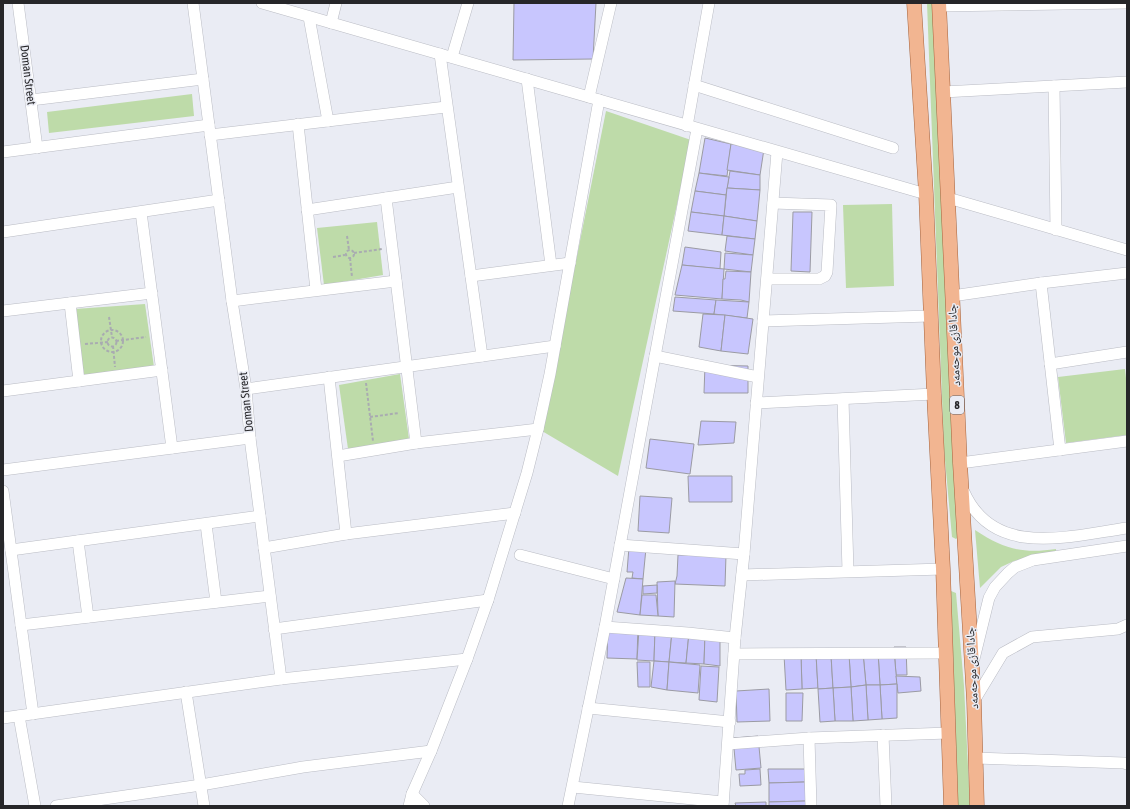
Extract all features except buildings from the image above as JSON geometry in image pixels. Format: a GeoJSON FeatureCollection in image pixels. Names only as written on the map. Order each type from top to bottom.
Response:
{"type":"FeatureCollection","features":[{"type":"Feature","properties":{"kind":"main road","name":"جادا قازی موحەمەد"},"geometry":{"type":"LineString","coordinates":[[914,3],[926,194],[930,316],[942,543],[951,806]]}},
{"type":"Feature","properties":{"kind":"main road","name":"جادا قازی موحەمەد"},"geometry":{"type":"LineString","coordinates":[[940,5],[961,485],[974,701],[977,806]]}},
{"type":"Feature","properties":{"kind":"main road"},"geometry":{"type":"LineString","coordinates":[[942,543],[948,548],[954,549],[960,547],[965,542]]}},
{"type":"Feature","properties":{"kind":"street","name":"Doman Street"},"geometry":{"type":"LineString","coordinates":[[18,3],[37,148]]}},
{"type":"Feature","properties":{"kind":"street","name":"Doman Street"},"geometry":{"type":"LineString","coordinates":[[193,3],[232,301],[246,389],[250,438],[280,679]]}},
{"type":"Feature","properties":{"kind":"street"},"geometry":{"type":"LineString","coordinates":[[262,3],[692,128],[926,194]]}},
{"type":"Feature","properties":{"kind":"street"},"geometry":{"type":"LineString","coordinates":[[331,23],[336,3]]}},
{"type":"Feature","properties":{"kind":"street"},"geometry":{"type":"LineString","coordinates":[[452,57],[468,3]]}},
{"type":"Feature","properties":{"kind":"street"},"geometry":{"type":"LineString","coordinates":[[409,806],[412,794],[431,751],[467,659],[488,600],[516,513],[538,429],[570,263],[594,99],[611,3]]}},
{"type":"Feature","properties":{"kind":"street"},"geometry":{"type":"LineString","coordinates":[[568,806],[606,627],[655,356],[692,128],[694,85],[709,3]]}},
{"type":"Feature","properties":{"kind":"street"},"geometry":{"type":"LineString","coordinates":[[940,5],[1127,3]]}},
{"type":"Feature","properties":{"kind":"street"},"geometry":{"type":"LineString","coordinates":[[309,17],[328,121]]}},
{"type":"Feature","properties":{"kind":"street"},"geometry":{"type":"LineString","coordinates":[[440,54],[446,107],[472,276],[482,356]]}},
{"type":"Feature","properties":{"kind":"street"},"geometry":{"type":"LineString","coordinates":[[31,100],[203,78]]}},
{"type":"Feature","properties":{"kind":"street"},"geometry":{"type":"LineString","coordinates":[[527,79],[551,265]]}},
{"type":"Feature","properties":{"kind":"street"},"geometry":{"type":"LineString","coordinates":[[943,92],[1127,82]]}},
{"type":"Feature","properties":{"kind":"street"},"geometry":{"type":"LineString","coordinates":[[694,85],[893,148]]}},
{"type":"Feature","properties":{"kind":"street"},"geometry":{"type":"LineString","coordinates":[[1054,86],[1056,230]]}},
{"type":"Feature","properties":{"kind":"street"},"geometry":{"type":"LineString","coordinates":[[3,152],[210,130],[328,121],[446,107]]}},
{"type":"Feature","properties":{"kind":"street"},"geometry":{"type":"LineString","coordinates":[[298,124],[316,290]]}},
{"type":"Feature","properties":{"kind":"street"},"geometry":{"type":"LineString","coordinates":[[573,786],[723,804],[735,638],[744,554],[777,152]]}},
{"type":"Feature","properties":{"kind":"street"},"geometry":{"type":"LineString","coordinates":[[307,210],[458,187]]}},
{"type":"Feature","properties":{"kind":"street"},"geometry":{"type":"LineString","coordinates":[[386,198],[416,443]]}},
{"type":"Feature","properties":{"kind":"street"},"geometry":{"type":"LineString","coordinates":[[948,198],[1127,250]]}},
{"type":"Feature","properties":{"kind":"street"},"geometry":{"type":"LineString","coordinates":[[3,232],[219,200]]}},
{"type":"Feature","properties":{"kind":"street"},"geometry":{"type":"LineString","coordinates":[[766,279],[820,280],[827,272],[831,205],[773,203]]}},
{"type":"Feature","properties":{"kind":"street"},"geometry":{"type":"LineString","coordinates":[[141,212],[172,448]]}},
{"type":"Feature","properties":{"kind":"street"},"geometry":{"type":"LineString","coordinates":[[472,276],[570,263]]}},
{"type":"Feature","properties":{"kind":"street"},"geometry":{"type":"LineString","coordinates":[[952,296],[1127,272]]}},
{"type":"Feature","properties":{"kind":"street"},"geometry":{"type":"LineString","coordinates":[[232,301],[396,281]]}},
{"type":"Feature","properties":{"kind":"street"},"geometry":{"type":"LineString","coordinates":[[1041,283],[1060,450]]}},
{"type":"Feature","properties":{"kind":"street"},"geometry":{"type":"LineString","coordinates":[[3,311],[152,293]]}},
{"type":"Feature","properties":{"kind":"street"},"geometry":{"type":"LineString","coordinates":[[70,303],[79,380]]}},
{"type":"Feature","properties":{"kind":"street"},"geometry":{"type":"LineString","coordinates":[[763,321],[930,316]]}},
{"type":"Feature","properties":{"kind":"street"},"geometry":{"type":"LineString","coordinates":[[246,389],[555,346]]}},
{"type":"Feature","properties":{"kind":"street"},"geometry":{"type":"LineString","coordinates":[[1050,364],[1127,352]]}},
{"type":"Feature","properties":{"kind":"street"},"geometry":{"type":"LineString","coordinates":[[655,356],[758,377]]}},
{"type":"Feature","properties":{"kind":"street"},"geometry":{"type":"LineString","coordinates":[[3,390],[162,370]]}},
{"type":"Feature","properties":{"kind":"street"},"geometry":{"type":"LineString","coordinates":[[329,377],[346,534]]}},
{"type":"Feature","properties":{"kind":"street"},"geometry":{"type":"LineString","coordinates":[[756,403],[934,394]]}},
{"type":"Feature","properties":{"kind":"street"},"geometry":{"type":"LineString","coordinates":[[843,399],[848,571]]}},
{"type":"Feature","properties":{"kind":"street"},"geometry":{"type":"LineString","coordinates":[[338,456],[416,443],[538,429]]}},
{"type":"Feature","properties":{"kind":"street"},"geometry":{"type":"LineString","coordinates":[[3,470],[250,438]]}},
{"type":"Feature","properties":{"kind":"street"},"geometry":{"type":"LineString","coordinates":[[960,463],[1127,441]]}},
{"type":"Feature","properties":{"kind":"street"},"geometry":{"type":"LineString","coordinates":[[961,485],[969,504],[983,519],[1000,531],[1019,537],[1040,538],[1067,536],[1127,528]]}},
{"type":"Feature","properties":{"kind":"street"},"geometry":{"type":"LineString","coordinates":[[3,491],[33,714]]}},
{"type":"Feature","properties":{"kind":"street"},"geometry":{"type":"LineString","coordinates":[[264,548],[346,534],[516,513]]}},
{"type":"Feature","properties":{"kind":"street"},"geometry":{"type":"LineString","coordinates":[[11,550],[260,516]]}},
{"type":"Feature","properties":{"kind":"street"},"geometry":{"type":"LineString","coordinates":[[206,524],[216,602]]}},
{"type":"Feature","properties":{"kind":"street"},"geometry":{"type":"LineString","coordinates":[[1067,536],[1070,554]]}},
{"type":"Feature","properties":{"kind":"street"},"geometry":{"type":"LineString","coordinates":[[78,541],[88,617]]}},
{"type":"Feature","properties":{"kind":"street"},"geometry":{"type":"LineString","coordinates":[[620,545],[744,554]]}},
{"type":"Feature","properties":{"kind":"street"},"geometry":{"type":"LineString","coordinates":[[972,667],[989,598],[995,586],[1001,579],[1015,568],[1033,560],[1127,546]]}},
{"type":"Feature","properties":{"kind":"street"},"geometry":{"type":"LineString","coordinates":[[520,555],[614,579]]}},
{"type":"Feature","properties":{"kind":"street"},"geometry":{"type":"LineString","coordinates":[[742,575],[943,569]]}},
{"type":"Feature","properties":{"kind":"street"},"geometry":{"type":"LineString","coordinates":[[21,625],[270,596]]}},
{"type":"Feature","properties":{"kind":"street"},"geometry":{"type":"LineString","coordinates":[[274,629],[488,600]]}},
{"type":"Feature","properties":{"kind":"street"},"geometry":{"type":"LineString","coordinates":[[974,701],[1003,653],[1032,637],[1118,629],[1127,625]]}},
{"type":"Feature","properties":{"kind":"street"},"geometry":{"type":"LineString","coordinates":[[606,627],[735,638]]}},
{"type":"Feature","properties":{"kind":"street"},"geometry":{"type":"LineString","coordinates":[[734,654],[945,653]]}},
{"type":"Feature","properties":{"kind":"street"},"geometry":{"type":"LineString","coordinates":[[3,718],[280,679],[467,659]]}},
{"type":"Feature","properties":{"kind":"street"},"geometry":{"type":"LineString","coordinates":[[186,692],[202,785],[204,806]]}},
{"type":"Feature","properties":{"kind":"street"},"geometry":{"type":"LineString","coordinates":[[588,708],[730,722]]}},
{"type":"Feature","properties":{"kind":"street"},"geometry":{"type":"LineString","coordinates":[[19,716],[35,806]]}},
{"type":"Feature","properties":{"kind":"street"},"geometry":{"type":"LineString","coordinates":[[728,744],[809,738],[948,733]]}},
{"type":"Feature","properties":{"kind":"street"},"geometry":{"type":"LineString","coordinates":[[883,735],[886,806]]}},
{"type":"Feature","properties":{"kind":"street"},"geometry":{"type":"LineString","coordinates":[[809,738],[811,806]]}},
{"type":"Feature","properties":{"kind":"street"},"geometry":{"type":"LineString","coordinates":[[56,806],[118,802],[303,767],[431,751]]}},
{"type":"Feature","properties":{"kind":"street"},"geometry":{"type":"LineString","coordinates":[[976,758],[1127,764]]}},
{"type":"Feature","properties":{"kind":"street"},"geometry":{"type":"LineString","coordinates":[[412,794],[424,806]]}},
{"type":"Feature","properties":{"kind":"path"},"geometry":{"type":"LineString","coordinates":[[346,255],[346,252],[349,250],[347,236]]}},
{"type":"Feature","properties":{"kind":"path"},"geometry":{"type":"LineString","coordinates":[[349,250],[354,253],[392,248]]}},
{"type":"Feature","properties":{"kind":"path"},"geometry":{"type":"LineString","coordinates":[[350,258],[353,257],[354,253]]}},
{"type":"Feature","properties":{"kind":"path"},"geometry":{"type":"LineString","coordinates":[[333,256],[346,255],[350,258],[352,277]]}},
{"type":"Feature","properties":{"kind":"path"},"geometry":{"type":"LineString","coordinates":[[110,317],[112,337],[115,338],[116,341]]}},
{"type":"Feature","properties":{"kind":"path"},"geometry":{"type":"LineString","coordinates":[[111,330],[120,333],[123,340],[120,350],[113,353],[106,351],[101,344],[103,334],[111,330]]}},
{"type":"Feature","properties":{"kind":"path"},"geometry":{"type":"LineString","coordinates":[[75,345],[101,344],[108,342],[112,337]]}},
{"type":"Feature","properties":{"kind":"path"},"geometry":{"type":"LineString","coordinates":[[112,346],[116,343],[116,341],[146,337]]}},
{"type":"Feature","properties":{"kind":"path"},"geometry":{"type":"LineString","coordinates":[[108,342],[109,345],[112,346],[115,369]]}},
{"type":"Feature","properties":{"kind":"path"},"geometry":{"type":"LineString","coordinates":[[364,372],[374,450]]}},
{"type":"Feature","properties":{"kind":"path"},"geometry":{"type":"LineString","coordinates":[[370,417],[399,413]]}},
{"type":"Feature","properties":{"kind":"green space"},"geometry":{"type":"Polygon","coordinates":[[[927,3],[936,3],[958,537],[956,539],[952,537],[944,449],[927,3]]]}},
{"type":"Feature","properties":{"kind":"green space"},"geometry":{"type":"Polygon","coordinates":[[[192,94],[194,116],[49,133],[47,112],[192,94]]]}},
{"type":"Feature","properties":{"kind":"green space"},"geometry":{"type":"Polygon","coordinates":[[[606,111],[691,140],[618,476],[542,431],[606,111]]]}},
{"type":"Feature","properties":{"kind":"green space"},"geometry":{"type":"Polygon","coordinates":[[[892,204],[894,286],[846,288],[843,205],[892,204]]]}},
{"type":"Feature","properties":{"kind":"green space"},"geometry":{"type":"Polygon","coordinates":[[[377,222],[383,275],[324,285],[317,228],[377,222]]]}},
{"type":"Feature","properties":{"kind":"green space"},"geometry":{"type":"Polygon","coordinates":[[[145,304],[154,367],[84,375],[75,309],[145,304]]]}},
{"type":"Feature","properties":{"kind":"green space"},"geometry":{"type":"Polygon","coordinates":[[[1125,369],[1127,387],[1127,435],[1066,443],[1058,377],[1125,369]]]}},
{"type":"Feature","properties":{"kind":"green space"},"geometry":{"type":"Polygon","coordinates":[[[400,374],[409,439],[348,449],[339,385],[400,374]]]}},
{"type":"Feature","properties":{"kind":"green space"},"geometry":{"type":"Polygon","coordinates":[[[975,530],[1004,546],[1033,551],[1056,549],[1056,552],[1014,561],[1001,567],[980,588],[975,530]]]}},
{"type":"Feature","properties":{"kind":"green space"},"geometry":{"type":"Polygon","coordinates":[[[951,591],[956,593],[964,686],[970,806],[958,806],[951,591]]]}}]}
